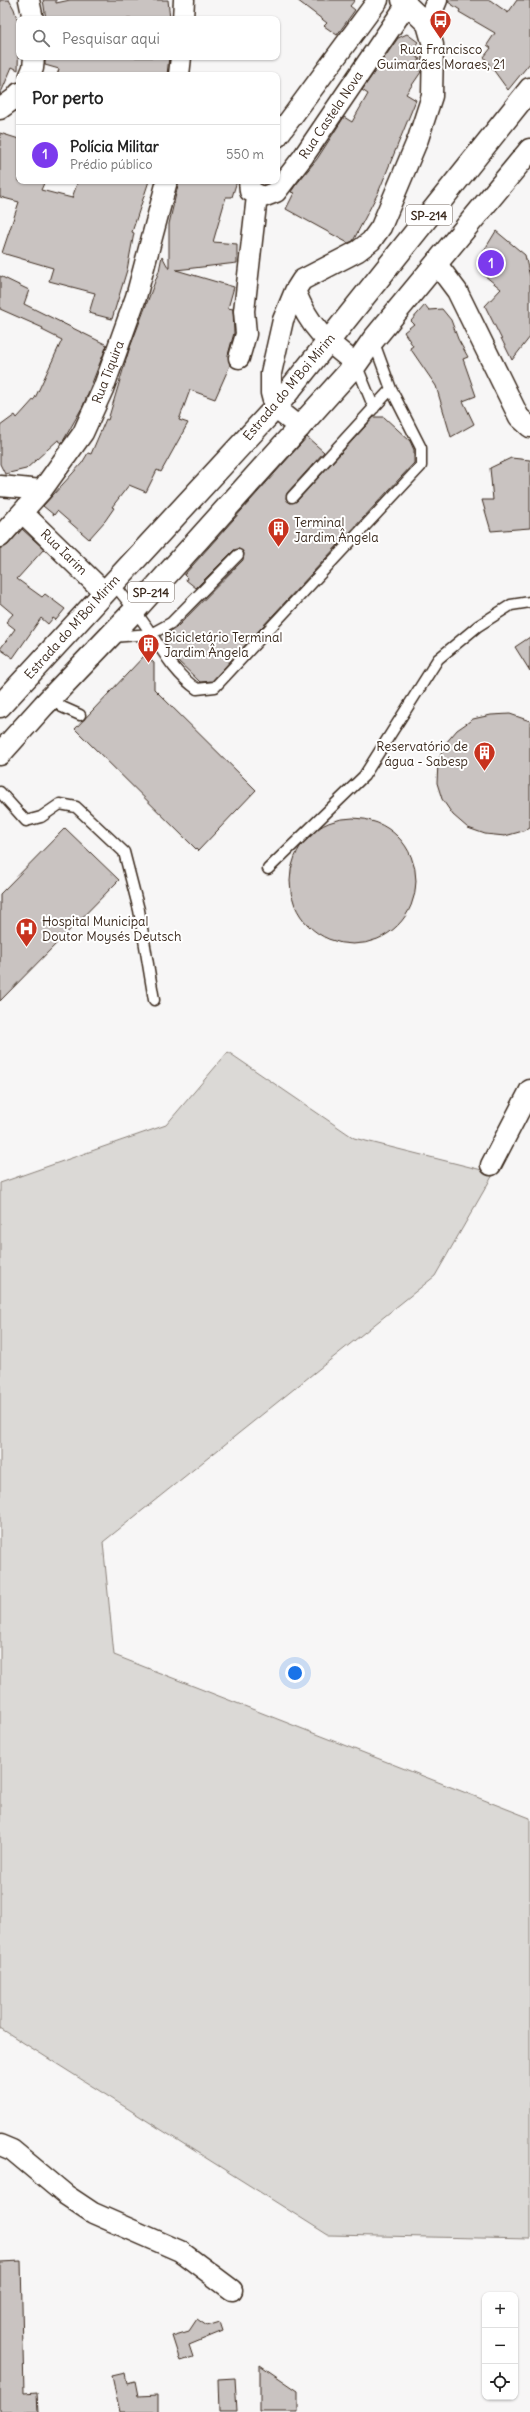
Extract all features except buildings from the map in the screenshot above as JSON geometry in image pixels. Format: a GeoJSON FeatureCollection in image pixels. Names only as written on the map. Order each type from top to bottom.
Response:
{"type":"FeatureCollection","features":[{"type":"Feature","properties":{"kind":"main road","name":"Estrada do M'Boi Mirim"},"geometry":{"type":"LineString","coordinates":[[0,706],[275,408],[327,341],[530,89]]}},
{"type":"Feature","properties":{"kind":"main road","name":"SP-214"},"geometry":{"type":"LineString","coordinates":[[0,754],[51,697],[135,610],[300,428],[356,364],[373,340],[530,150]]}},
{"type":"Feature","properties":{"kind":"main road"},"geometry":{"type":"LineString","coordinates":[[54,647],[63,643],[72,644],[81,654],[81,666]]}},
{"type":"Feature","properties":{"kind":"street"},"geometry":{"type":"LineString","coordinates":[[29,0],[32,16]]}},
{"type":"Feature","properties":{"kind":"street"},"geometry":{"type":"LineString","coordinates":[[183,16],[184,0]]}},
{"type":"Feature","properties":{"kind":"street"},"geometry":{"type":"LineString","coordinates":[[280,133],[378,0]]}},
{"type":"Feature","properties":{"kind":"street"},"geometry":{"type":"LineString","coordinates":[[427,24],[437,0]]}},
{"type":"Feature","properties":{"kind":"street"},"geometry":{"type":"LineString","coordinates":[[300,428],[275,408],[271,394],[271,373],[283,320],[295,291],[302,280],[358,252],[371,241],[381,227],[408,165],[432,96],[433,45],[427,24],[405,2]]}},
{"type":"Feature","properties":{"kind":"street","name":"Rua Castela Nova"},"geometry":{"type":"LineString","coordinates":[[253,188],[263,197],[276,192],[304,157],[405,2]]}},
{"type":"Feature","properties":{"kind":"street"},"geometry":{"type":"LineString","coordinates":[[31,72],[34,60]]}},
{"type":"Feature","properties":{"kind":"street"},"geometry":{"type":"LineString","coordinates":[[180,72],[181,60]]}},
{"type":"Feature","properties":{"kind":"street"},"geometry":{"type":"LineString","coordinates":[[0,109],[16,98]]}},
{"type":"Feature","properties":{"kind":"street","name":"Rua Tiquira"},"geometry":{"type":"LineString","coordinates":[[0,537],[42,490],[83,433],[103,389],[136,297],[166,184]]}},
{"type":"Feature","properties":{"kind":"street"},"geometry":{"type":"LineString","coordinates":[[239,358],[246,334],[244,311],[253,188]]}},
{"type":"Feature","properties":{"kind":"street"},"geometry":{"type":"LineString","coordinates":[[436,263],[457,291],[526,416]]}},
{"type":"Feature","properties":{"kind":"street"},"geometry":{"type":"LineString","coordinates":[[295,291],[305,314],[316,331],[356,364]]}},
{"type":"Feature","properties":{"kind":"street"},"geometry":{"type":"LineString","coordinates":[[0,486],[42,490]]}},
{"type":"Feature","properties":{"kind":"street","name":"Rua Iarim"},"geometry":{"type":"LineString","coordinates":[[23,513],[108,588]]}},
{"type":"Feature","properties":{"kind":"street"},"geometry":{"type":"LineString","coordinates":[[491,1165],[530,1090]]}},
{"type":"Feature","properties":{"kind":"street"},"geometry":{"type":"LineString","coordinates":[[0,2145],[12,2150],[72,2199],[93,2212],[180,2251],[232,2290]]}},
{"type":"Feature","properties":{"kind":"lane"},"geometry":{"type":"LineString","coordinates":[[108,588],[135,610],[152,634],[167,660],[187,683],[197,689],[215,687],[236,667],[421,466],[421,448],[391,389],[373,340]]}},
{"type":"Feature","properties":{"kind":"lane"},"geometry":{"type":"LineString","coordinates":[[356,364],[374,408]]}},
{"type":"Feature","properties":{"kind":"lane"},"geometry":{"type":"LineString","coordinates":[[292,497],[391,389]]}},
{"type":"Feature","properties":{"kind":"lane"},"geometry":{"type":"LineString","coordinates":[[108,637],[152,634],[171,623],[238,555]]}},
{"type":"Feature","properties":{"kind":"lane"},"geometry":{"type":"LineString","coordinates":[[268,869],[364,776],[438,660],[478,626],[511,605],[530,602]]}},
{"type":"Feature","properties":{"kind":"lane"},"geometry":{"type":"LineString","coordinates":[[51,697],[62,707],[80,715]]}},
{"type":"Feature","properties":{"kind":"lane"},"geometry":{"type":"LineString","coordinates":[[0,792],[26,821],[41,817],[60,804],[76,807],[124,852],[139,910],[154,1000]]}},
{"type":"Feature","properties":{"kind":"shaded area"},"geometry":{"type":"Polygon","coordinates":[[[228,1052],[354,1138],[494,1173],[435,1276],[103,1542],[114,1655],[530,1818],[530,2239],[328,2235],[0,2028],[0,1183],[166,1125],[228,1052]]]}},
{"type":"Feature","properties":{"kind":"place","name":"Rua Francisco Guimarães Moraes, 21"},"geometry":{"type":"Point","coordinates":[441,40]}},
{"type":"Feature","properties":{"kind":"place","name":"Polícia Militar"},"geometry":{"type":"Point","coordinates":[491,263]}},
{"type":"Feature","properties":{"kind":"place","name":"Terminal Jardim Ângela"},"geometry":{"type":"Point","coordinates":[278,548]}},
{"type":"Feature","properties":{"kind":"place","name":"Bicicletário Terminal Jardim Ângela"},"geometry":{"type":"Point","coordinates":[149,664]}},
{"type":"Feature","properties":{"kind":"place","name":"Reservatório de água - Sabesp"},"geometry":{"type":"Point","coordinates":[484,772]}},
{"type":"Feature","properties":{"kind":"place","name":"Hospital Municipal Doutor Moysés Deutsch"},"geometry":{"type":"Point","coordinates":[27,948]}}]}
